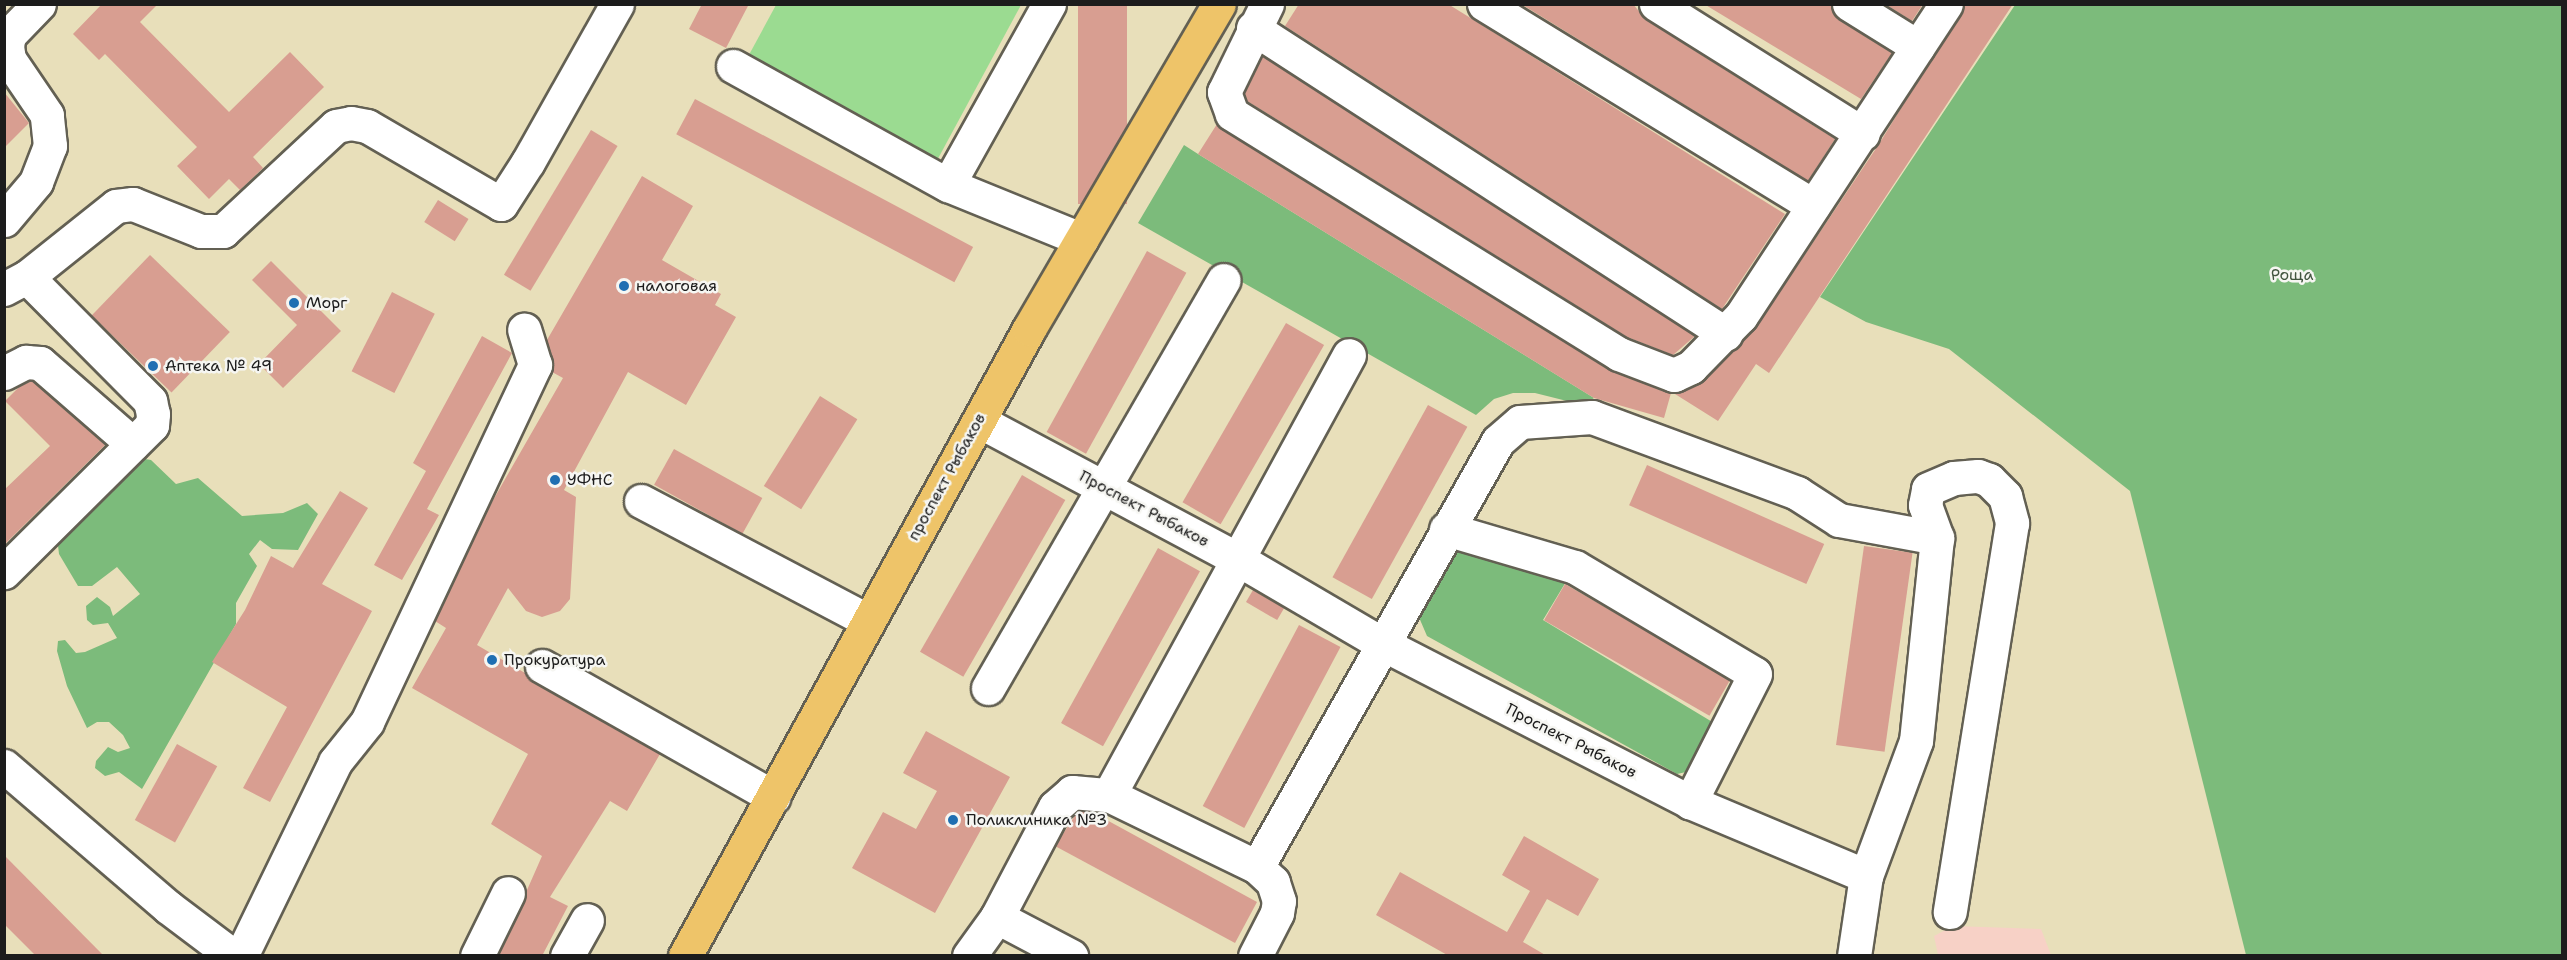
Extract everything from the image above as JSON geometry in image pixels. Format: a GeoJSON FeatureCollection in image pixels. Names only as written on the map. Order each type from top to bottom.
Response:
{"type":"FeatureCollection","features":[{"type":"Feature","properties":{"kind":"main road","name":"проспект Рыбаков"},"geometry":{"type":"LineString","coordinates":[[686,956],[774,797],[867,620],[1081,239],[1219,4]]}},
{"type":"Feature","properties":{"kind":"street"},"geometry":{"type":"LineString","coordinates":[[6,218],[36,182],[50,146],[47,115],[9,59],[7,46],[9,34],[39,4]]}},
{"type":"Feature","properties":{"kind":"street"},"geometry":{"type":"LineString","coordinates":[[4,573],[152,425],[150,401],[16,283],[116,206],[133,204],[201,231],[223,231],[336,126],[351,123],[367,126],[501,204],[528,162],[617,4]]}},
{"type":"Feature","properties":{"kind":"street"},"geometry":{"type":"LineString","coordinates":[[948,185],[1049,4]]}},
{"type":"Feature","properties":{"kind":"street"},"geometry":{"type":"LineString","coordinates":[[1484,4],[1813,206]]}},
{"type":"Feature","properties":{"kind":"street"},"geometry":{"type":"LineString","coordinates":[[1656,4],[1863,134]]}},
{"type":"Feature","properties":{"kind":"street"},"geometry":{"type":"LineString","coordinates":[[1849,4],[1918,47]]}},
{"type":"Feature","properties":{"kind":"street"},"geometry":{"type":"LineString","coordinates":[[1726,334],[1260,16],[1224,92],[1232,114],[1619,354],[1668,375],[1681,373],[1726,334],[1863,134],[1946,4]]}},
{"type":"Feature","properties":{"kind":"street"},"geometry":{"type":"LineString","coordinates":[[733,66],[948,185],[1081,239]]}},
{"type":"Feature","properties":{"kind":"street"},"geometry":{"type":"LineString","coordinates":[[988,688],[1106,488],[1224,280]]}},
{"type":"Feature","properties":{"kind":"street"},"geometry":{"type":"LineString","coordinates":[[241,956],[335,762],[367,722],[535,365],[525,330]]}},
{"type":"Feature","properties":{"kind":"street"},"geometry":{"type":"LineString","coordinates":[[1108,795],[1349,355]]}},
{"type":"Feature","properties":{"kind":"street"},"geometry":{"type":"LineString","coordinates":[[4,373],[26,362],[40,363],[133,444]]}},
{"type":"Feature","properties":{"kind":"street"},"geometry":{"type":"LineString","coordinates":[[1257,867],[1380,643],[1498,441],[1520,422],[1592,417],[1797,493],[1839,520],[1937,538]]}},
{"type":"Feature","properties":{"kind":"street","name":"Проспект Рыбаков"},"geometry":{"type":"LineString","coordinates":[[979,421],[1236,558],[1380,643],[1690,802],[1866,876]]}},
{"type":"Feature","properties":{"kind":"street"},"geometry":{"type":"LineString","coordinates":[[1854,956],[1866,876],[1916,741],[1937,538],[1925,506],[1928,489],[1954,478],[1978,476],[1989,480],[2005,496],[2012,523],[1950,912]]}},
{"type":"Feature","properties":{"kind":"street"},"geometry":{"type":"LineString","coordinates":[[641,501],[867,620]]}},
{"type":"Feature","properties":{"kind":"street"},"geometry":{"type":"LineString","coordinates":[[1446,529],[1575,567],[1755,674],[1690,802]]}},
{"type":"Feature","properties":{"kind":"street"},"geometry":{"type":"LineString","coordinates":[[542,666],[774,797]]}},
{"type":"Feature","properties":{"kind":"street"},"geometry":{"type":"LineString","coordinates":[[4,766],[168,907],[234,956]]}},
{"type":"Feature","properties":{"kind":"street"},"geometry":{"type":"LineString","coordinates":[[969,956],[997,917],[1055,807],[1065,796],[1083,791],[1108,795],[1257,867],[1273,882],[1279,901],[1277,913],[1255,956]]}},
{"type":"Feature","properties":{"kind":"street"},"geometry":{"type":"LineString","coordinates":[[477,956],[508,893]]}},
{"type":"Feature","properties":{"kind":"street"},"geometry":{"type":"LineString","coordinates":[[997,917],[1071,956]]}},
{"type":"Feature","properties":{"kind":"street"},"geometry":{"type":"LineString","coordinates":[[567,956],[587,920]]}},
{"type":"Feature","properties":{"kind":"shaded area"},"geometry":{"type":"Polygon","coordinates":[[[1953,926],[2041,929],[2051,955],[1938,955],[1934,936],[1953,926]]]}},
{"type":"Feature","properties":{"kind":"green space"},"geometry":{"type":"Polygon","coordinates":[[[776,5],[1021,5],[934,166],[744,64],[776,5]]]}},
{"type":"Feature","properties":{"kind":"green space","name":"Роща"},"geometry":{"type":"Polygon","coordinates":[[[2015,5],[2562,5],[2562,955],[2246,955],[2130,491],[1949,349],[1866,322],[1820,297],[2015,5]]]}},
{"type":"Feature","properties":{"kind":"green space"},"geometry":{"type":"Polygon","coordinates":[[[1184,145],[1594,398],[1583,405],[1535,393],[1513,393],[1494,399],[1476,415],[1138,223],[1184,145]]]}},
{"type":"Feature","properties":{"kind":"green space"},"geometry":{"type":"Polygon","coordinates":[[[139,458],[151,460],[176,484],[198,478],[242,516],[283,513],[307,503],[318,514],[298,550],[272,549],[260,540],[249,554],[257,566],[236,603],[236,624],[142,789],[119,772],[105,776],[95,768],[96,761],[108,747],[118,752],[130,748],[123,735],[109,722],[97,722],[87,728],[67,686],[57,651],[58,641],[65,640],[76,653],[85,652],[117,638],[108,623],[93,625],[87,620],[86,606],[97,597],[110,607],[113,616],[140,594],[117,567],[92,586],[78,586],[59,554],[57,537],[139,458]]]}},
{"type":"Feature","properties":{"kind":"green space"},"geometry":{"type":"Polygon","coordinates":[[[1453,547],[1567,580],[1543,620],[1714,723],[1686,772],[1677,774],[1427,636],[1418,615],[1453,547]]]}},
{"type":"Feature","properties":{"kind":"building"},"geometry":{"type":"Polygon","coordinates":[[[102,4],[158,4],[140,22],[229,112],[290,52],[324,87],[253,157],[263,168],[240,190],[229,179],[209,199],[177,166],[197,147],[105,54],[99,60],[73,34],[102,4]]]}},
{"type":"Feature","properties":{"kind":"building"},"geometry":{"type":"Polygon","coordinates":[[[702,4],[749,4],[726,48],[689,29],[702,4]]]}},
{"type":"Feature","properties":{"kind":"building"},"geometry":{"type":"Polygon","coordinates":[[[1078,4],[1127,4],[1127,204],[1078,204],[1078,4]]]}},
{"type":"Feature","properties":{"kind":"building"},"geometry":{"type":"Polygon","coordinates":[[[1299,4],[1448,4],[1785,214],[1722,309],[1285,26],[1299,4]]]}},
{"type":"Feature","properties":{"kind":"building"},"geometry":{"type":"Polygon","coordinates":[[[1521,4],[1633,4],[1646,20],[1835,139],[1808,181],[1521,4]]]}},
{"type":"Feature","properties":{"kind":"building"},"geometry":{"type":"Polygon","coordinates":[[[1704,4],[1830,4],[1839,20],[1892,53],[1861,99],[1704,4]]]}},
{"type":"Feature","properties":{"kind":"building"},"geometry":{"type":"Polygon","coordinates":[[[1885,4],[1923,4],[1912,21],[1885,4]]]}},
{"type":"Feature","properties":{"kind":"building"},"geometry":{"type":"Polygon","coordinates":[[[1965,4],[2013,4],[1769,373],[1756,364],[1718,421],[1675,394],[1704,380],[1757,326],[1879,144],[1965,4]]]}},
{"type":"Feature","properties":{"kind":"building"},"geometry":{"type":"Polygon","coordinates":[[[1262,56],[1695,336],[1673,355],[1627,337],[1247,101],[1244,93],[1262,56]]]}},
{"type":"Feature","properties":{"kind":"building"},"geometry":{"type":"Polygon","coordinates":[[[4,92],[29,123],[4,148],[4,92]]]}},
{"type":"Feature","properties":{"kind":"building"},"geometry":{"type":"Polygon","coordinates":[[[695,99],[973,247],[954,282],[676,134],[695,99]]]}},
{"type":"Feature","properties":{"kind":"building"},"geometry":{"type":"Polygon","coordinates":[[[1217,124],[1609,370],[1671,393],[1664,418],[1594,398],[1198,154],[1217,124]]]}},
{"type":"Feature","properties":{"kind":"building"},"geometry":{"type":"Polygon","coordinates":[[[591,130],[618,146],[531,291],[504,275],[591,130]]]}},
{"type":"Feature","properties":{"kind":"building"},"geometry":{"type":"Polygon","coordinates":[[[642,176],[693,206],[662,260],[721,294],[715,305],[736,317],[686,405],[628,372],[564,490],[576,497],[570,599],[560,611],[542,617],[526,611],[508,588],[477,645],[525,673],[533,682],[660,754],[627,811],[610,801],[550,897],[568,906],[542,956],[498,956],[542,856],[491,824],[528,754],[412,688],[446,628],[435,621],[488,509],[563,378],[552,372],[547,340],[642,176]]]}},
{"type":"Feature","properties":{"kind":"building"},"geometry":{"type":"Polygon","coordinates":[[[438,200],[469,219],[455,241],[424,222],[438,200]]]}},
{"type":"Feature","properties":{"kind":"building"},"geometry":{"type":"Polygon","coordinates":[[[1147,251],[1186,273],[1086,454],[1047,432],[1147,251]]]}},
{"type":"Feature","properties":{"kind":"building"},"geometry":{"type":"Polygon","coordinates":[[[150,255],[230,332],[171,393],[92,315],[150,255]]]}},
{"type":"Feature","properties":{"kind":"building","name":"Морг"},"geometry":{"type":"Polygon","coordinates":[[[271,261],[341,331],[283,388],[259,364],[297,325],[252,280],[271,261]]]}},
{"type":"Feature","properties":{"kind":"building"},"geometry":{"type":"Polygon","coordinates":[[[392,292],[435,314],[394,393],[352,371],[392,292]]]}},
{"type":"Feature","properties":{"kind":"building"},"geometry":{"type":"Polygon","coordinates":[[[1286,323],[1324,345],[1221,524],[1182,502],[1286,323]]]}},
{"type":"Feature","properties":{"kind":"building"},"geometry":{"type":"Polygon","coordinates":[[[482,336],[512,353],[427,509],[439,515],[402,580],[374,565],[426,471],[413,463],[482,336]]]}},
{"type":"Feature","properties":{"kind":"building"},"geometry":{"type":"Polygon","coordinates":[[[32,381],[105,445],[4,545],[4,490],[50,446],[5,401],[20,386],[32,381]]]}},
{"type":"Feature","properties":{"kind":"building"},"geometry":{"type":"Polygon","coordinates":[[[820,396],[857,419],[801,509],[764,486],[820,396]]]}},
{"type":"Feature","properties":{"kind":"building"},"geometry":{"type":"Polygon","coordinates":[[[1428,405],[1467,427],[1372,599],[1332,577],[1428,405]]]}},
{"type":"Feature","properties":{"kind":"building"},"geometry":{"type":"Polygon","coordinates":[[[674,449],[762,498],[742,534],[654,485],[674,449]]]}},
{"type":"Feature","properties":{"kind":"building"},"geometry":{"type":"Polygon","coordinates":[[[1647,465],[1824,544],[1806,584],[1629,505],[1647,465]]]}},
{"type":"Feature","properties":{"kind":"building"},"geometry":{"type":"Polygon","coordinates":[[[1022,475],[1065,500],[963,677],[920,652],[1022,475]]]}},
{"type":"Feature","properties":{"kind":"building"},"geometry":{"type":"Polygon","coordinates":[[[340,491],[368,508],[322,584],[372,611],[270,802],[243,788],[287,707],[212,662],[245,610],[271,556],[293,568],[340,491]]]}},
{"type":"Feature","properties":{"kind":"building"},"geometry":{"type":"Polygon","coordinates":[[[1864,546],[1913,553],[1885,752],[1836,745],[1864,546]]]}},
{"type":"Feature","properties":{"kind":"building"},"geometry":{"type":"Polygon","coordinates":[[[1158,548],[1200,571],[1103,746],[1061,723],[1158,548]]]}},
{"type":"Feature","properties":{"kind":"building"},"geometry":{"type":"Polygon","coordinates":[[[1565,584],[1730,680],[1709,716],[1544,620],[1565,584]]]}},
{"type":"Feature","properties":{"kind":"building"},"geometry":{"type":"Polygon","coordinates":[[[1253,590],[1284,608],[1277,620],[1246,602],[1253,590]]]}},
{"type":"Feature","properties":{"kind":"building"},"geometry":{"type":"Polygon","coordinates":[[[1299,625],[1340,647],[1244,828],[1203,806],[1299,625]]]}},
{"type":"Feature","properties":{"kind":"building","name":"Поликлиника №3"},"geometry":{"type":"Polygon","coordinates":[[[926,731],[1010,777],[935,913],[852,868],[883,812],[916,829],[937,791],[903,773],[926,731]]]}},
{"type":"Feature","properties":{"kind":"building"},"geometry":{"type":"Polygon","coordinates":[[[177,744],[217,766],[175,842],[135,820],[177,744]]]}},
{"type":"Feature","properties":{"kind":"building"},"geometry":{"type":"Polygon","coordinates":[[[1078,811],[1092,812],[1257,902],[1235,943],[1055,846],[1078,811]]]}},
{"type":"Feature","properties":{"kind":"building"},"geometry":{"type":"Polygon","coordinates":[[[1524,836],[1599,879],[1578,916],[1547,899],[1523,942],[1547,956],[1449,956],[1376,915],[1400,872],[1507,932],[1530,891],[1502,875],[1524,836]]]}},
{"type":"Feature","properties":{"kind":"building"},"geometry":{"type":"Polygon","coordinates":[[[4,855],[104,956],[36,956],[4,924],[4,855]]]}},
{"type":"Feature","properties":{"kind":"place","name":"налоговая"},"geometry":{"type":"Point","coordinates":[624,286]}},
{"type":"Feature","properties":{"kind":"place","name":"Морг"},"geometry":{"type":"Point","coordinates":[294,303]}},
{"type":"Feature","properties":{"kind":"place","name":"Аптека № 49"},"geometry":{"type":"Point","coordinates":[153,366]}},
{"type":"Feature","properties":{"kind":"place","name":"УФНС"},"geometry":{"type":"Point","coordinates":[555,480]}},
{"type":"Feature","properties":{"kind":"place","name":"Прокуратура"},"geometry":{"type":"Point","coordinates":[492,660]}},
{"type":"Feature","properties":{"kind":"place","name":"Поликлиника №3"},"geometry":{"type":"Point","coordinates":[953,820]}}]}
